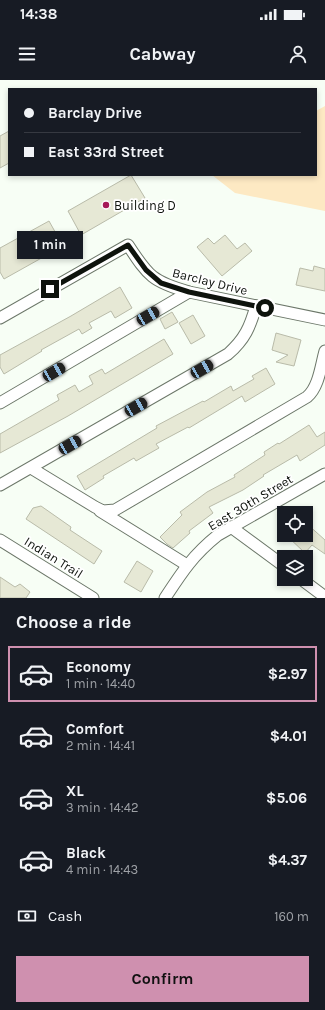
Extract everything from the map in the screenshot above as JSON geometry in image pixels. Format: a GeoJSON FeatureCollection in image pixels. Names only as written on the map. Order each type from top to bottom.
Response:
{"type":"FeatureCollection","features":[{"type":"Feature","properties":{"kind":"street","name":"Barclay Drive"},"geometry":{"type":"LineString","coordinates":[[0,318],[128,245],[139,263],[153,278],[170,287],[325,320]]}},
{"type":"Feature","properties":{"kind":"street"},"geometry":{"type":"LineString","coordinates":[[0,403],[189,292]]}},
{"type":"Feature","properties":{"kind":"street"},"geometry":{"type":"LineString","coordinates":[[0,485],[228,354],[244,337],[256,306]]}},
{"type":"Feature","properties":{"kind":"street"},"geometry":{"type":"LineString","coordinates":[[94,507],[103,511],[115,510],[306,397],[315,385],[325,351]]}},
{"type":"Feature","properties":{"kind":"street"},"geometry":{"type":"LineString","coordinates":[[31,468],[187,565]]}},
{"type":"Feature","properties":{"kind":"street","name":"East 30th Street"},"geometry":{"type":"LineString","coordinates":[[165,598],[187,565],[206,545],[231,527],[325,474]]}},
{"type":"Feature","properties":{"kind":"street"},"geometry":{"type":"LineString","coordinates":[[130,530],[124,520],[123,514],[128,504],[138,496]]}},
{"type":"Feature","properties":{"kind":"street"},"geometry":{"type":"LineString","coordinates":[[231,527],[277,561]]}},
{"type":"Feature","properties":{"kind":"street","name":"Indian Trail"},"geometry":{"type":"LineString","coordinates":[[0,540],[92,598]]}},
{"type":"Feature","properties":{"kind":"street"},"geometry":{"type":"LineString","coordinates":[[310,586],[325,597]]}},
{"type":"Feature","properties":{"kind":"shaded area"},"geometry":{"type":"Polygon","coordinates":[[[325,106],[325,211],[235,193],[213,176],[317,176],[317,110],[325,106]]]}},
{"type":"Feature","properties":{"kind":"building"},"geometry":{"type":"Polygon","coordinates":[[[8,132],[8,164],[0,168],[0,136],[8,132]]]}},
{"type":"Feature","properties":{"kind":"building","name":"Building D"},"geometry":{"type":"Polygon","coordinates":[[[129,176],[132,176],[145,198],[81,235],[68,211],[129,176]]]}},
{"type":"Feature","properties":{"kind":"building"},"geometry":{"type":"Polygon","coordinates":[[[49,221],[63,246],[4,279],[0,272],[0,248],[49,221]]]}},
{"type":"Feature","properties":{"kind":"building"},"geometry":{"type":"Polygon","coordinates":[[[225,235],[237,249],[245,243],[252,251],[222,276],[197,247],[208,238],[214,244],[225,235]]]}},
{"type":"Feature","properties":{"kind":"building"},"geometry":{"type":"Polygon","coordinates":[[[314,266],[325,269],[325,291],[296,285],[300,268],[313,271],[314,266]]]}},
{"type":"Feature","properties":{"kind":"building"},"geometry":{"type":"Polygon","coordinates":[[[120,287],[132,308],[115,318],[111,311],[89,323],[92,328],[82,334],[79,329],[41,350],[42,351],[4,374],[0,367],[0,355],[120,287]]]}},
{"type":"Feature","properties":{"kind":"building"},"geometry":{"type":"Polygon","coordinates":[[[172,312],[178,322],[165,329],[160,319],[172,312]]]}},
{"type":"Feature","properties":{"kind":"building"},"geometry":{"type":"Polygon","coordinates":[[[193,315],[205,336],[191,344],[179,323],[193,315]]]}},
{"type":"Feature","properties":{"kind":"building"},"geometry":{"type":"Polygon","coordinates":[[[276,333],[301,340],[294,366],[276,362],[288,355],[272,350],[276,333]]]}},
{"type":"Feature","properties":{"kind":"building"},"geometry":{"type":"Polygon","coordinates":[[[164,339],[173,354],[68,416],[0,453],[0,434],[59,400],[57,395],[75,385],[79,392],[93,384],[89,376],[102,369],[105,374],[164,339]]]}},
{"type":"Feature","properties":{"kind":"building"},"geometry":{"type":"Polygon","coordinates":[[[266,368],[275,384],[245,402],[242,396],[189,428],[188,427],[156,444],[159,448],[136,461],[134,458],[103,476],[104,478],[85,490],[77,476],[157,428],[156,426],[203,401],[204,402],[231,386],[233,391],[254,379],[252,376],[266,368]]]}},
{"type":"Feature","properties":{"kind":"building"},"geometry":{"type":"Polygon","coordinates":[[[309,425],[317,437],[325,432],[325,445],[300,461],[297,455],[263,475],[264,476],[243,490],[209,507],[213,513],[189,531],[190,533],[173,548],[160,537],[182,515],[180,512],[207,492],[235,477],[234,475],[265,455],[264,452],[309,425]]]}},
{"type":"Feature","properties":{"kind":"building"},"geometry":{"type":"Polygon","coordinates":[[[41,506],[71,527],[70,530],[102,551],[94,564],[26,519],[33,508],[41,506]]]}},
{"type":"Feature","properties":{"kind":"building"},"geometry":{"type":"Polygon","coordinates":[[[313,529],[325,540],[325,554],[312,545],[308,550],[302,550],[293,542],[313,542],[313,529]]]}},
{"type":"Feature","properties":{"kind":"building"},"geometry":{"type":"Polygon","coordinates":[[[137,561],[153,571],[141,592],[124,582],[137,561]]]}},
{"type":"Feature","properties":{"kind":"building"},"geometry":{"type":"Polygon","coordinates":[[[0,577],[15,587],[20,584],[30,592],[26,598],[0,598],[0,577]]]}},
{"type":"Feature","properties":{"kind":"place","name":"Building D"},"geometry":{"type":"Point","coordinates":[106,205]}},
{"type":"Feature","properties":{"kind":"route"},"geometry":{"type":"LineString","coordinates":[[50,289],[128,245],[139,263],[153,278],[161,283],[189,292],[265,308]]}}]}
